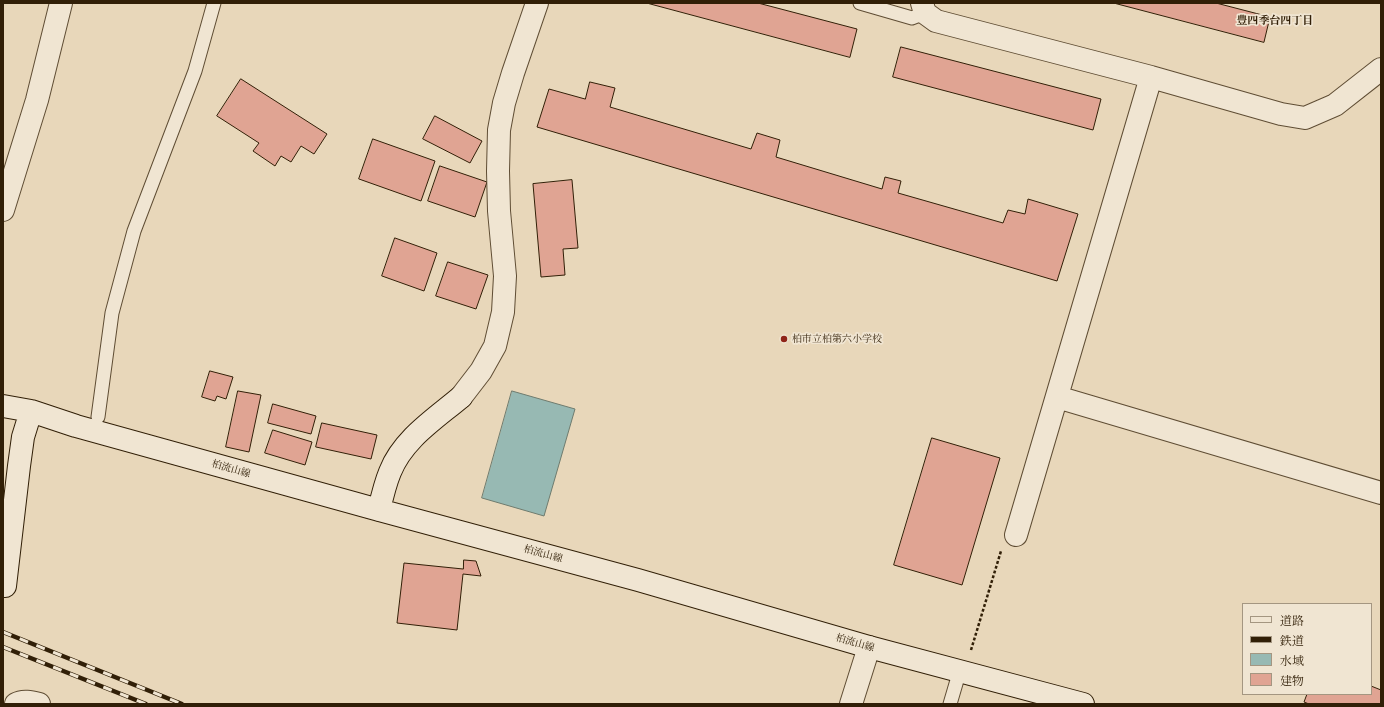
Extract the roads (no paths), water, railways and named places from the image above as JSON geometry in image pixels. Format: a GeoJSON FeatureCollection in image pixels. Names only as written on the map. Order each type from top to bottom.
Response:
{"type":"FeatureCollection","features":[{"type":"Feature","properties":{"kind":"street"},"geometry":{"type":"LineString","coordinates":[[3,210],[37,100],[61,3]]}},
{"type":"Feature","properties":{"kind":"street"},"geometry":{"type":"LineString","coordinates":[[379,510],[391,470],[400,454],[412,438],[461,397],[481,371],[495,346],[503,312],[505,276],[499,211],[499,130],[504,103],[537,3]]}},
{"type":"Feature","properties":{"kind":"street"},"geometry":{"type":"LineString","coordinates":[[924,8],[936,21],[1150,77],[1281,114],[1305,118],[1335,105],[1381,69]]}},
{"type":"Feature","properties":{"kind":"street"},"geometry":{"type":"LineString","coordinates":[[1016,535],[1150,77]]}},
{"type":"Feature","properties":{"kind":"street"},"geometry":{"type":"LineString","coordinates":[[1057,397],[1381,493]]}},
{"type":"Feature","properties":{"kind":"street","name":"柏流山線"},"geometry":{"type":"LineString","coordinates":[[3,406],[31,411],[76,426],[638,580],[868,647],[1083,704]]}},
{"type":"Feature","properties":{"kind":"street"},"geometry":{"type":"LineString","coordinates":[[5,586],[23,437],[31,411]]}},
{"type":"Feature","properties":{"kind":"street"},"geometry":{"type":"LineString","coordinates":[[851,704],[868,647]]}},
{"type":"Feature","properties":{"kind":"street"},"geometry":{"type":"LineString","coordinates":[[16,704],[20,701],[39,704]]}},
{"type":"Feature","properties":{"kind":"lane"},"geometry":{"type":"LineString","coordinates":[[98,417],[112,313],[134,231],[194,71],[214,3]]}},
{"type":"Feature","properties":{"kind":"lane"},"geometry":{"type":"LineString","coordinates":[[860,3],[912,18],[924,8]]}},
{"type":"Feature","properties":{"kind":"lane"},"geometry":{"type":"LineString","coordinates":[[950,704],[962,671]]}},
{"type":"Feature","properties":{"kind":"water"},"geometry":{"type":"Polygon","coordinates":[[[512,391],[575,409],[544,516],[482,498],[512,391]]]}},
{"type":"Feature","properties":{"kind":"railway"},"geometry":{"type":"LineString","coordinates":[[3,632],[182,704]]}},
{"type":"Feature","properties":{"kind":"railway"},"geometry":{"type":"LineString","coordinates":[[3,647],[146,704]]}},
{"type":"Feature","properties":{"kind":"place","name":"柏市立柏第六小学校"},"geometry":{"type":"Point","coordinates":[784,339]}},
{"type":"Feature","properties":{"kind":"district","name":"豊四季台四丁目"},"geometry":{"type":"Point","coordinates":[1275,21]}}]}
